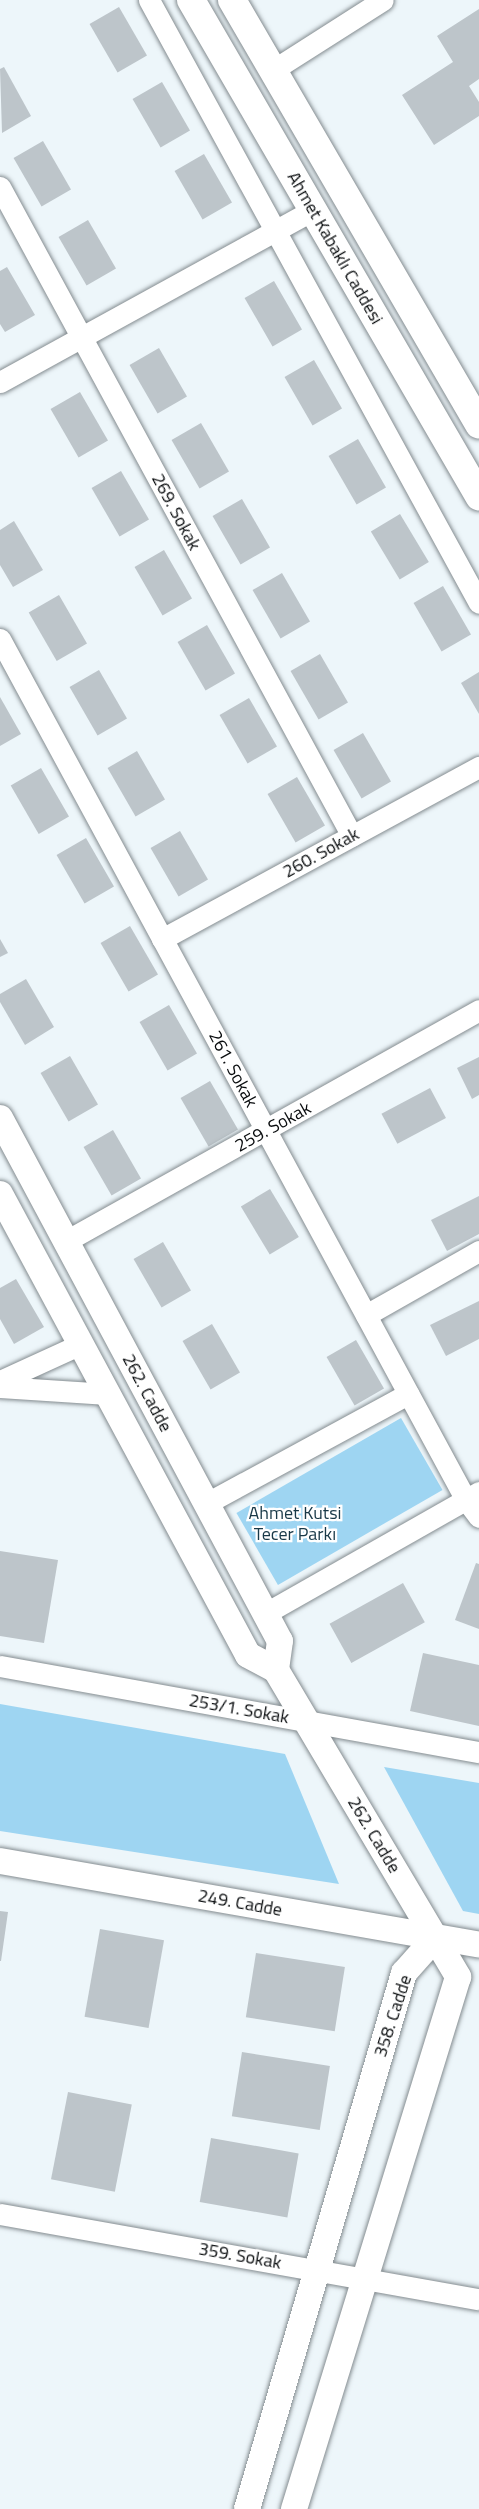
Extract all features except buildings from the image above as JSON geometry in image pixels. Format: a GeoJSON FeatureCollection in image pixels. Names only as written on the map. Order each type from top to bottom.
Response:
{"type":"FeatureCollection","features":[{"type":"Feature","properties":{"kind":"main road","name":"Ahmet Kabaklı Caddesi"},"geometry":{"type":"LineString","coordinates":[[191,0],[479,496]]}},
{"type":"Feature","properties":{"kind":"main road","name":"Ahmet Kabaklı Caddesi"},"geometry":{"type":"LineString","coordinates":[[232,0],[479,424]]}},
{"type":"Feature","properties":{"kind":"street"},"geometry":{"type":"LineString","coordinates":[[149,0],[277,230],[479,603]]}},
{"type":"Feature","properties":{"kind":"street"},"geometry":{"type":"LineString","coordinates":[[273,70],[383,0]]}},
{"type":"Feature","properties":{"kind":"street","name":"269. Sokak"},"geometry":{"type":"LineString","coordinates":[[0,187],[352,836]]}},
{"type":"Feature","properties":{"kind":"street"},"geometry":{"type":"LineString","coordinates":[[0,382],[313,210]]}},
{"type":"Feature","properties":{"kind":"street","name":"261. Sokak"},"geometry":{"type":"LineString","coordinates":[[0,639],[408,1394],[474,1503]]}},
{"type":"Feature","properties":{"kind":"street","name":"260. Sokak"},"geometry":{"type":"LineString","coordinates":[[162,939],[479,767]]}},
{"type":"Feature","properties":{"kind":"street","name":"259. Sokak"},"geometry":{"type":"LineString","coordinates":[[66,1242],[266,1132],[479,1010]]}},
{"type":"Feature","properties":{"kind":"street","name":"262. Cadde"},"geometry":{"type":"LineString","coordinates":[[0,1118],[266,1613],[280,1641],[276,1670]]}},
{"type":"Feature","properties":{"kind":"street","name":"262. Cadde"},"geometry":{"type":"LineString","coordinates":[[0,1194],[248,1654],[276,1670],[436,1937]]}},
{"type":"Feature","properties":{"kind":"street"},"geometry":{"type":"LineString","coordinates":[[366,1315],[479,1251]]}},
{"type":"Feature","properties":{"kind":"street"},"geometry":{"type":"LineString","coordinates":[[0,1381],[81,1344]]}},
{"type":"Feature","properties":{"kind":"street"},"geometry":{"type":"LineString","coordinates":[[0,1387],[108,1394]]}},
{"type":"Feature","properties":{"kind":"street"},"geometry":{"type":"LineString","coordinates":[[207,1503],[408,1394]]}},
{"type":"Feature","properties":{"kind":"street"},"geometry":{"type":"LineString","coordinates":[[266,1613],[474,1503]]}},
{"type":"Feature","properties":{"kind":"street","name":"253/1. Sokak"},"geometry":{"type":"LineString","coordinates":[[0,1666],[479,1752]]}},
{"type":"Feature","properties":{"kind":"street","name":"249. Cadde"},"geometry":{"type":"LineString","coordinates":[[0,1862],[479,1945]]}},
{"type":"Feature","properties":{"kind":"street"},"geometry":{"type":"LineString","coordinates":[[294,2509],[458,1977],[436,1937]]}},
{"type":"Feature","properties":{"kind":"street","name":"358. Cadde"},"geometry":{"type":"LineString","coordinates":[[247,2509],[404,1973],[436,1937]]}},
{"type":"Feature","properties":{"kind":"street","name":"359. Sokak"},"geometry":{"type":"LineString","coordinates":[[0,2214],[479,2299]]}},
{"type":"Feature","properties":{"kind":"green space","name":"Ahmet Kutsi Tecer Parkı"},"geometry":{"type":"Polygon","coordinates":[[[401,1418],[442,1490],[278,1585],[236,1513],[401,1418]]]}},
{"type":"Feature","properties":{"kind":"green space"},"geometry":{"type":"Polygon","coordinates":[[[0,1704],[285,1754],[339,1884],[0,1831],[0,1704]]]}},
{"type":"Feature","properties":{"kind":"green space"},"geometry":{"type":"Polygon","coordinates":[[[384,1767],[479,1783],[479,1914],[463,1911],[384,1767]]]}}]}
